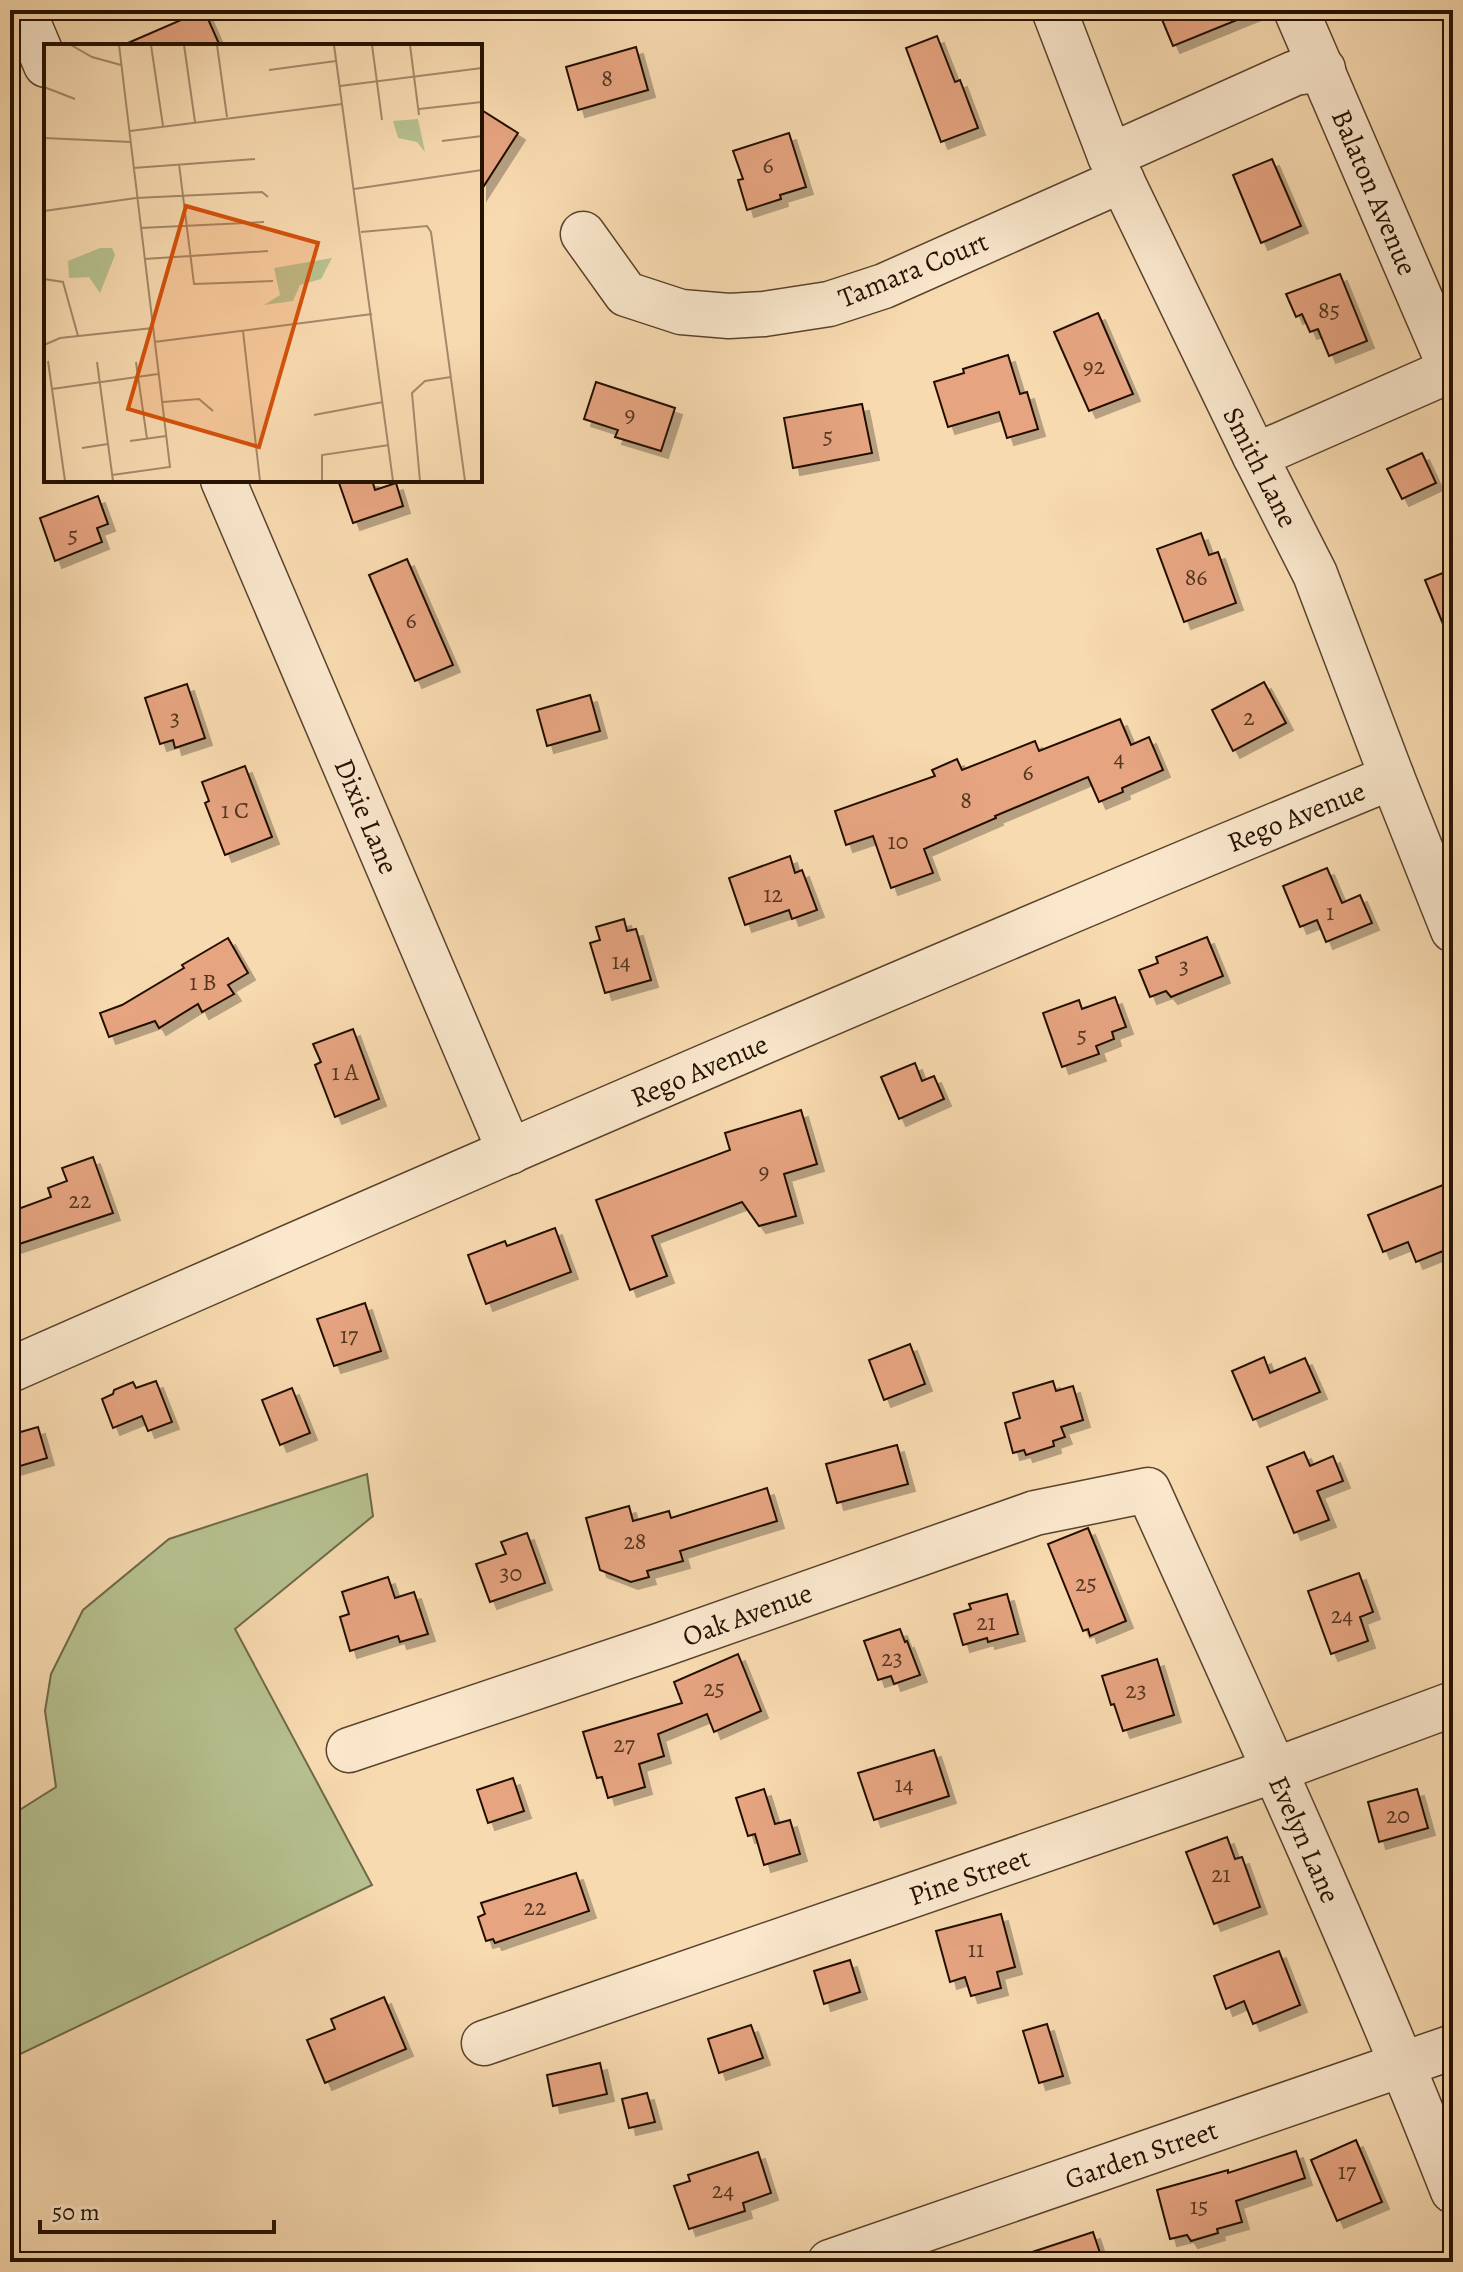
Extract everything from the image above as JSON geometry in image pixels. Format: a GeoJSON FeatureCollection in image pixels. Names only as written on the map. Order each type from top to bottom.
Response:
{"type":"FeatureCollection","features":[{"type":"Feature","properties":{"kind":"street"},"geometry":{"type":"LineString","coordinates":[[23,10],[44,60]]}},
{"type":"Feature","properties":{"kind":"street","name":"Smith Lane"},"geometry":{"type":"LineString","coordinates":[[1054,10],[1116,168],[1315,574],[1392,777],[1450,914]]}},
{"type":"Feature","properties":{"kind":"street","name":"Balaton Avenue"},"geometry":{"type":"LineString","coordinates":[[1296,10],[1452,371]]}},
{"type":"Feature","properties":{"kind":"street","name":"Tamara Court"},"geometry":{"type":"LineString","coordinates":[[583,234],[626,294],[681,312],[729,316],[829,304],[884,286],[1295,73],[1323,69]]}},
{"type":"Feature","properties":{"kind":"street"},"geometry":{"type":"LineString","coordinates":[[1255,456],[1452,371]]}},
{"type":"Feature","properties":{"kind":"street","name":"Dixie Lane"},"geometry":{"type":"LineString","coordinates":[[224,482],[510,1152]]}},
{"type":"Feature","properties":{"kind":"street","name":"Rego Avenue"},"geometry":{"type":"LineString","coordinates":[[10,1370],[334,1227],[1187,861],[1392,777]]}},
{"type":"Feature","properties":{"kind":"street","name":"Oak Avenue"},"geometry":{"type":"LineString","coordinates":[[349,1750],[661,1645],[1035,1513],[1148,1490]]}},
{"type":"Feature","properties":{"kind":"street","name":"Evelyn Lane"},"geometry":{"type":"LineString","coordinates":[[1148,1490],[1403,2064],[1453,2191]]}},
{"type":"Feature","properties":{"kind":"street","name":"Pine Street"},"geometry":{"type":"LineString","coordinates":[[484,2043],[1275,1770],[1453,1704]]}},
{"type":"Feature","properties":{"kind":"street","name":"Garden Street"},"geometry":{"type":"LineString","coordinates":[[830,2262],[1453,2047]]}},
{"type":"Feature","properties":{"kind":"green space"},"geometry":{"type":"Polygon","coordinates":[[[367,1474],[373,1516],[235,1629],[372,1885],[10,2059],[10,1816],[56,1787],[45,1711],[51,1674],[83,1610],[169,1539],[367,1474]]]}},
{"type":"Feature","properties":{"kind":"building"},"geometry":{"type":"Polygon","coordinates":[[[204,10],[219,44],[126,44],[204,10]]]}},
{"type":"Feature","properties":{"kind":"building"},"geometry":{"type":"Polygon","coordinates":[[[1158,10],[1259,10],[1259,11],[1173,46],[1158,10]]]}},
{"type":"Feature","properties":{"kind":"building"},"geometry":{"type":"Polygon","coordinates":[[[937,36],[955,82],[960,80],[978,128],[941,142],[906,48],[937,36]]]}},
{"type":"Feature","properties":{"kind":"building"},"geometry":{"type":"Polygon","coordinates":[[[636,47],[648,90],[578,110],[566,67],[636,47]]]}},
{"type":"Feature","properties":{"kind":"building"},"geometry":{"type":"Polygon","coordinates":[[[482,110],[518,133],[482,189],[482,110]]]}},
{"type":"Feature","properties":{"kind":"building"},"geometry":{"type":"Polygon","coordinates":[[[789,133],[806,187],[747,210],[738,180],[743,179],[733,151],[789,133]]]}},
{"type":"Feature","properties":{"kind":"building"},"geometry":{"type":"Polygon","coordinates":[[[1272,159],[1301,226],[1261,243],[1233,175],[1272,159]]]}},
{"type":"Feature","properties":{"kind":"building"},"geometry":{"type":"Polygon","coordinates":[[[1340,274],[1367,341],[1329,356],[1318,329],[1310,332],[1302,314],[1296,317],[1286,294],[1340,274]]]}},
{"type":"Feature","properties":{"kind":"building"},"geometry":{"type":"Polygon","coordinates":[[[1098,313],[1133,394],[1089,411],[1054,332],[1098,313]]]}},
{"type":"Feature","properties":{"kind":"building"},"geometry":{"type":"Polygon","coordinates":[[[1008,355],[1020,394],[1027,392],[1038,429],[1007,438],[999,412],[948,427],[934,382],[1008,355]]]}},
{"type":"Feature","properties":{"kind":"building"},"geometry":{"type":"Polygon","coordinates":[[[596,382],[675,408],[661,451],[615,437],[618,430],[584,419],[596,382]]]}},
{"type":"Feature","properties":{"kind":"building"},"geometry":{"type":"Polygon","coordinates":[[[862,404],[872,453],[793,468],[784,418],[862,404]]]}},
{"type":"Feature","properties":{"kind":"building"},"geometry":{"type":"Polygon","coordinates":[[[1422,453],[1436,483],[1402,499],[1387,469],[1422,453]]]}},
{"type":"Feature","properties":{"kind":"building"},"geometry":{"type":"Polygon","coordinates":[[[339,482],[373,482],[375,490],[396,483],[403,506],[353,523],[339,482]]]}},
{"type":"Feature","properties":{"kind":"building"},"geometry":{"type":"Polygon","coordinates":[[[98,496],[108,524],[97,528],[102,542],[55,561],[40,518],[98,496]]]}},
{"type":"Feature","properties":{"kind":"building"},"geometry":{"type":"Polygon","coordinates":[[[1201,533],[1209,555],[1218,552],[1236,603],[1184,622],[1157,549],[1201,533]]]}},
{"type":"Feature","properties":{"kind":"building"},"geometry":{"type":"Polygon","coordinates":[[[407,559],[453,665],[415,681],[369,575],[407,559]]]}},
{"type":"Feature","properties":{"kind":"building"},"geometry":{"type":"Polygon","coordinates":[[[1453,569],[1453,646],[1452,646],[1425,580],[1453,569]]]}},
{"type":"Feature","properties":{"kind":"building"},"geometry":{"type":"Polygon","coordinates":[[[1264,682],[1286,723],[1233,751],[1212,710],[1264,682]]]}},
{"type":"Feature","properties":{"kind":"building"},"geometry":{"type":"Polygon","coordinates":[[[187,684],[205,738],[175,748],[173,740],[160,744],[145,698],[187,684]]]}},
{"type":"Feature","properties":{"kind":"building"},"geometry":{"type":"Polygon","coordinates":[[[590,695],[600,731],[547,746],[537,710],[590,695]]]}},
{"type":"Feature","properties":{"kind":"building"},"geometry":{"type":"Polygon","coordinates":[[[1120,719],[1131,745],[1149,737],[1163,770],[1122,788],[1123,792],[1099,802],[1088,777],[924,849],[933,873],[891,888],[873,836],[846,845],[835,811],[935,776],[932,770],[957,759],[962,770],[1035,741],[1039,751],[1120,719]]]}},
{"type":"Feature","properties":{"kind":"building"},"geometry":{"type":"Polygon","coordinates":[[[245,766],[272,837],[225,855],[205,803],[209,801],[202,782],[245,766]]]}},
{"type":"Feature","properties":{"kind":"building"},"geometry":{"type":"Polygon","coordinates":[[[790,856],[795,873],[802,870],[817,910],[792,919],[789,910],[745,925],[729,878],[790,856]]]}},
{"type":"Feature","properties":{"kind":"building"},"geometry":{"type":"Polygon","coordinates":[[[1327,868],[1342,903],[1360,895],[1372,923],[1326,942],[1317,920],[1300,927],[1283,886],[1327,868]]]}},
{"type":"Feature","properties":{"kind":"building"},"geometry":{"type":"Polygon","coordinates":[[[624,919],[627,931],[636,929],[651,980],[605,993],[590,943],[600,940],[596,927],[624,919]]]}},
{"type":"Feature","properties":{"kind":"building"},"geometry":{"type":"Polygon","coordinates":[[[1207,937],[1223,976],[1171,997],[1166,991],[1150,997],[1139,970],[1158,963],[1156,957],[1207,937]]]}},
{"type":"Feature","properties":{"kind":"building"},"geometry":{"type":"Polygon","coordinates":[[[228,938],[248,973],[228,985],[234,994],[202,1012],[198,1004],[159,1028],[155,1021],[109,1037],[100,1013],[122,1005],[228,938]]]}},
{"type":"Feature","properties":{"kind":"building"},"geometry":{"type":"Polygon","coordinates":[[[1115,997],[1126,1027],[1112,1032],[1114,1039],[1096,1046],[1099,1054],[1062,1067],[1043,1013],[1079,1000],[1082,1009],[1115,997]]]}},
{"type":"Feature","properties":{"kind":"building"},"geometry":{"type":"Polygon","coordinates":[[[353,1029],[379,1099],[335,1117],[315,1065],[321,1062],[313,1044],[353,1029]]]}},
{"type":"Feature","properties":{"kind":"building"},"geometry":{"type":"Polygon","coordinates":[[[915,1063],[922,1081],[934,1076],[944,1099],[899,1119],[881,1077],[915,1063]]]}},
{"type":"Feature","properties":{"kind":"building"},"geometry":{"type":"Polygon","coordinates":[[[801,1110],[817,1164],[784,1174],[796,1216],[759,1226],[742,1202],[652,1236],[667,1276],[630,1290],[596,1200],[730,1150],[725,1133],[801,1110]]]}},
{"type":"Feature","properties":{"kind":"building"},"geometry":{"type":"Polygon","coordinates":[[[93,1157],[113,1213],[10,1247],[10,1212],[51,1197],[48,1188],[67,1181],[62,1168],[93,1157]]]}},
{"type":"Feature","properties":{"kind":"building"},"geometry":{"type":"Polygon","coordinates":[[[1453,1181],[1453,1247],[1416,1262],[1408,1242],[1383,1252],[1368,1215],[1453,1181]]]}},
{"type":"Feature","properties":{"kind":"building"},"geometry":{"type":"Polygon","coordinates":[[[555,1228],[571,1272],[486,1304],[468,1255],[505,1241],[507,1246],[555,1228]]]}},
{"type":"Feature","properties":{"kind":"building"},"geometry":{"type":"Polygon","coordinates":[[[365,1303],[381,1351],[334,1366],[317,1319],[365,1303]]]}},
{"type":"Feature","properties":{"kind":"building"},"geometry":{"type":"Polygon","coordinates":[[[910,1344],[925,1384],[884,1400],[869,1360],[910,1344]]]}},
{"type":"Feature","properties":{"kind":"building"},"geometry":{"type":"Polygon","coordinates":[[[1264,1357],[1270,1373],[1305,1358],[1320,1392],[1253,1420],[1232,1371],[1264,1357]]]}},
{"type":"Feature","properties":{"kind":"building"},"geometry":{"type":"Polygon","coordinates":[[[156,1381],[172,1422],[148,1431],[142,1416],[113,1428],[102,1399],[133,1382],[136,1388],[156,1381]]]}},
{"type":"Feature","properties":{"kind":"building"},"geometry":{"type":"Polygon","coordinates":[[[1053,1381],[1056,1391],[1073,1386],[1083,1420],[1061,1427],[1065,1437],[1053,1441],[1054,1446],[1026,1455],[1024,1450],[1013,1453],[1005,1423],[1020,1418],[1013,1393],[1053,1381]]]}},
{"type":"Feature","properties":{"kind":"building"},"geometry":{"type":"Polygon","coordinates":[[[292,1388],[310,1433],[280,1445],[262,1400],[292,1388]]]}},
{"type":"Feature","properties":{"kind":"building"},"geometry":{"type":"Polygon","coordinates":[[[38,1427],[47,1458],[10,1469],[10,1435],[38,1427]]]}},
{"type":"Feature","properties":{"kind":"building"},"geometry":{"type":"Polygon","coordinates":[[[897,1445],[908,1484],[837,1503],[826,1464],[897,1445]]]}},
{"type":"Feature","properties":{"kind":"building"},"geometry":{"type":"Polygon","coordinates":[[[1304,1452],[1310,1466],[1333,1456],[1343,1481],[1317,1491],[1329,1520],[1294,1533],[1267,1467],[1304,1452]]]}},
{"type":"Feature","properties":{"kind":"building"},"geometry":{"type":"Polygon","coordinates":[[[767,1488],[777,1521],[680,1551],[683,1561],[647,1571],[649,1577],[631,1582],[600,1570],[586,1518],[629,1506],[633,1521],[669,1511],[671,1518],[767,1488]]]}},
{"type":"Feature","properties":{"kind":"building"},"geometry":{"type":"Polygon","coordinates":[[[1088,1528],[1126,1621],[1090,1636],[1088,1629],[1083,1631],[1048,1544],[1088,1528]]]}},
{"type":"Feature","properties":{"kind":"building"},"geometry":{"type":"Polygon","coordinates":[[[527,1533],[545,1583],[490,1602],[476,1564],[506,1554],[501,1542],[527,1533]]]}},
{"type":"Feature","properties":{"kind":"building"},"geometry":{"type":"Polygon","coordinates":[[[1359,1573],[1373,1612],[1360,1617],[1368,1641],[1331,1654],[1308,1591],[1359,1573]]]}},
{"type":"Feature","properties":{"kind":"building"},"geometry":{"type":"Polygon","coordinates":[[[388,1577],[395,1598],[414,1592],[428,1634],[400,1642],[398,1636],[350,1651],[340,1617],[349,1614],[342,1592],[388,1577]]]}},
{"type":"Feature","properties":{"kind":"building"},"geometry":{"type":"Polygon","coordinates":[[[1007,1594],[1018,1634],[963,1645],[954,1614],[971,1609],[969,1604],[1007,1594]]]}},
{"type":"Feature","properties":{"kind":"building"},"geometry":{"type":"Polygon","coordinates":[[[900,1629],[920,1675],[894,1684],[891,1676],[878,1680],[864,1641],[900,1629]]]}},
{"type":"Feature","properties":{"kind":"building"},"geometry":{"type":"Polygon","coordinates":[[[738,1654],[761,1711],[714,1732],[707,1714],[658,1734],[664,1756],[639,1764],[645,1787],[608,1798],[602,1777],[597,1778],[583,1732],[682,1703],[674,1682],[738,1654]]]}},
{"type":"Feature","properties":{"kind":"building"},"geometry":{"type":"Polygon","coordinates":[[[1157,1659],[1174,1715],[1123,1731],[1102,1676],[1157,1659]]]}},
{"type":"Feature","properties":{"kind":"building"},"geometry":{"type":"Polygon","coordinates":[[[934,1750],[949,1796],[874,1820],[858,1773],[934,1750]]]}},
{"type":"Feature","properties":{"kind":"building"},"geometry":{"type":"Polygon","coordinates":[[[513,1778],[524,1811],[488,1823],[477,1790],[513,1778]]]}},
{"type":"Feature","properties":{"kind":"building"},"geometry":{"type":"Polygon","coordinates":[[[764,1789],[775,1824],[790,1820],[800,1854],[764,1865],[755,1834],[748,1836],[736,1798],[764,1789]]]}},
{"type":"Feature","properties":{"kind":"building"},"geometry":{"type":"Polygon","coordinates":[[[1417,1789],[1428,1828],[1379,1842],[1368,1802],[1417,1789]]]}},
{"type":"Feature","properties":{"kind":"building"},"geometry":{"type":"Polygon","coordinates":[[[1227,1837],[1235,1859],[1242,1857],[1260,1907],[1214,1924],[1186,1852],[1227,1837]]]}},
{"type":"Feature","properties":{"kind":"building"},"geometry":{"type":"Polygon","coordinates":[[[576,1873],[589,1911],[495,1943],[493,1939],[486,1941],[478,1917],[485,1914],[481,1903],[576,1873]]]}},
{"type":"Feature","properties":{"kind":"building"},"geometry":{"type":"Polygon","coordinates":[[[1001,1914],[1015,1967],[997,1972],[1001,1988],[971,1996],[965,1977],[950,1982],[936,1931],[1001,1914]]]}},
{"type":"Feature","properties":{"kind":"building"},"geometry":{"type":"Polygon","coordinates":[[[1279,1951],[1300,2005],[1253,2024],[1244,2001],[1226,2009],[1214,1976],[1279,1951]]]}},
{"type":"Feature","properties":{"kind":"building"},"geometry":{"type":"Polygon","coordinates":[[[850,1960],[860,1992],[824,2004],[814,1971],[850,1960]]]}},
{"type":"Feature","properties":{"kind":"building"},"geometry":{"type":"Polygon","coordinates":[[[384,1997],[406,2049],[325,2083],[307,2040],[335,2029],[331,2019],[384,1997]]]}},
{"type":"Feature","properties":{"kind":"building"},"geometry":{"type":"Polygon","coordinates":[[[1047,2024],[1063,2076],[1039,2083],[1023,2031],[1047,2024]]]}},
{"type":"Feature","properties":{"kind":"building"},"geometry":{"type":"Polygon","coordinates":[[[751,2025],[763,2058],[719,2073],[708,2039],[751,2025]]]}},
{"type":"Feature","properties":{"kind":"building"},"geometry":{"type":"Polygon","coordinates":[[[600,2063],[607,2094],[553,2106],[547,2075],[600,2063]]]}},
{"type":"Feature","properties":{"kind":"building"},"geometry":{"type":"Polygon","coordinates":[[[647,2093],[655,2122],[629,2128],[622,2099],[647,2093]]]}},
{"type":"Feature","properties":{"kind":"building"},"geometry":{"type":"Polygon","coordinates":[[[1356,2140],[1382,2202],[1337,2221],[1311,2160],[1356,2140]]]}},
{"type":"Feature","properties":{"kind":"building"},"geometry":{"type":"Polygon","coordinates":[[[1296,2151],[1305,2178],[1236,2201],[1242,2222],[1191,2241],[1187,2235],[1170,2239],[1157,2190],[1228,2170],[1228,2173],[1296,2151]]]}},
{"type":"Feature","properties":{"kind":"building"},"geometry":{"type":"Polygon","coordinates":[[[758,2152],[771,2193],[743,2203],[745,2211],[689,2229],[674,2186],[690,2181],[688,2175],[758,2152]]]}},
{"type":"Feature","properties":{"kind":"building"},"geometry":{"type":"Polygon","coordinates":[[[1093,2232],[1103,2262],[1018,2262],[1017,2257],[1093,2232]]]}}]}
